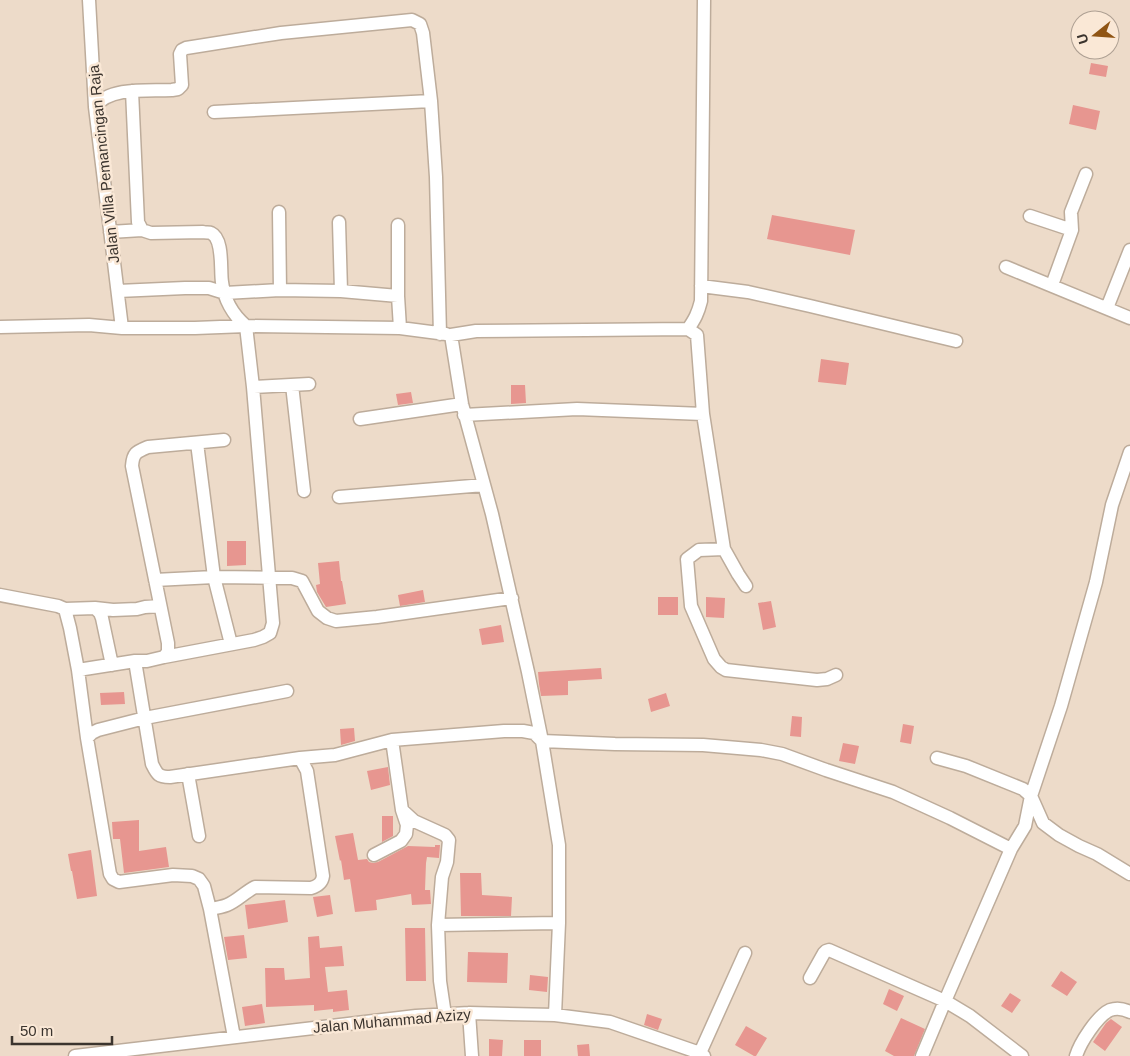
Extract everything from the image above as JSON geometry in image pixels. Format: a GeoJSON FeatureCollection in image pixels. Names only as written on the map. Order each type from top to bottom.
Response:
{"type":"FeatureCollection","features":[{"type":"Feature","properties":{"kind":"street","name":"Jalan Villa Pemancingan Raja"},"geometry":{"type":"LineString","coordinates":[[89,0],[95,107],[122,328]]}},
{"type":"Feature","properties":{"kind":"street"},"geometry":{"type":"LineString","coordinates":[[688,328],[698,314],[701,301],[704,0]]}},
{"type":"Feature","properties":{"kind":"street"},"geometry":{"type":"LineString","coordinates":[[95,107],[98,102],[108,96],[132,91],[178,89],[182,85],[180,54],[186,48],[280,33],[412,20],[420,24],[423,33],[431,101],[446,334],[463,410],[492,514],[512,598],[542,741],[558,845],[556,1015]]}},
{"type":"Feature","properties":{"kind":"street"},"geometry":{"type":"LineString","coordinates":[[132,91],[138,222],[142,230]]}},
{"type":"Feature","properties":{"kind":"street"},"geometry":{"type":"LineString","coordinates":[[214,112],[431,101]]}},
{"type":"Feature","properties":{"kind":"street"},"geometry":{"type":"LineString","coordinates":[[1052,286],[1072,230],[1071,212],[1086,174]]}},
{"type":"Feature","properties":{"kind":"street"},"geometry":{"type":"LineString","coordinates":[[279,212],[280,290]]}},
{"type":"Feature","properties":{"kind":"street"},"geometry":{"type":"LineString","coordinates":[[1030,216],[1072,230]]}},
{"type":"Feature","properties":{"kind":"street"},"geometry":{"type":"LineString","coordinates":[[339,222],[341,292]]}},
{"type":"Feature","properties":{"kind":"street"},"geometry":{"type":"LineString","coordinates":[[398,225],[400,328]]}},
{"type":"Feature","properties":{"kind":"street"},"geometry":{"type":"LineString","coordinates":[[78,670],[135,661],[147,661],[254,640],[270,633],[273,623],[246,326],[232,312],[225,293],[222,282],[220,248],[216,237],[203,232],[151,233],[142,230],[110,232]]}},
{"type":"Feature","properties":{"kind":"street"},"geometry":{"type":"LineString","coordinates":[[1107,308],[1130,250]]}},
{"type":"Feature","properties":{"kind":"street"},"geometry":{"type":"LineString","coordinates":[[1006,267],[1130,318]]}},
{"type":"Feature","properties":{"kind":"street"},"geometry":{"type":"LineString","coordinates":[[701,286],[757,294],[956,341]]}},
{"type":"Feature","properties":{"kind":"street"},"geometry":{"type":"LineString","coordinates":[[118,291],[209,288],[225,293],[280,290],[398,296]]}},
{"type":"Feature","properties":{"kind":"street"},"geometry":{"type":"LineString","coordinates":[[0,327],[89,325],[122,328],[246,326],[400,328],[446,334],[476,330],[688,328],[697,336],[703,414],[724,549],[746,586]]}},
{"type":"Feature","properties":{"kind":"street"},"geometry":{"type":"LineString","coordinates":[[292,384],[304,491]]}},
{"type":"Feature","properties":{"kind":"street"},"geometry":{"type":"LineString","coordinates":[[253,387],[309,384]]}},
{"type":"Feature","properties":{"kind":"street"},"geometry":{"type":"LineString","coordinates":[[360,419],[463,410],[578,410],[703,414]]}},
{"type":"Feature","properties":{"kind":"street"},"geometry":{"type":"LineString","coordinates":[[164,657],[168,652],[168,643],[132,466],[133,456],[138,451],[148,447],[224,440]]}},
{"type":"Feature","properties":{"kind":"street"},"geometry":{"type":"LineString","coordinates":[[198,443],[214,577],[230,644]]}},
{"type":"Feature","properties":{"kind":"street"},"geometry":{"type":"LineString","coordinates":[[922,1056],[1011,849],[1025,826],[1031,796],[1061,706],[1096,582],[1112,505],[1130,452]]}},
{"type":"Feature","properties":{"kind":"street"},"geometry":{"type":"LineString","coordinates":[[339,497],[484,485]]}},
{"type":"Feature","properties":{"kind":"street"},"geometry":{"type":"LineString","coordinates":[[724,549],[699,550],[687,559],[691,606],[714,659],[721,667],[726,670],[817,680],[827,679],[836,675]]}},
{"type":"Feature","properties":{"kind":"street"},"geometry":{"type":"LineString","coordinates":[[155,580],[214,577],[292,578],[302,581],[318,611],[327,618],[336,621],[512,598]]}},
{"type":"Feature","properties":{"kind":"street"},"geometry":{"type":"LineString","coordinates":[[0,595],[52,604],[65,609],[96,608],[113,610],[160,606]]}},
{"type":"Feature","properties":{"kind":"street"},"geometry":{"type":"LineString","coordinates":[[96,608],[102,618],[112,665]]}},
{"type":"Feature","properties":{"kind":"street"},"geometry":{"type":"LineString","coordinates":[[65,609],[78,670],[87,738],[110,874],[114,880],[119,882],[173,875],[192,876],[199,879],[204,886],[210,909],[234,1036]]}},
{"type":"Feature","properties":{"kind":"street"},"geometry":{"type":"LineString","coordinates":[[135,661],[152,764],[157,774],[162,777],[335,755],[392,740],[504,731],[534,734],[542,741],[703,745],[761,750],[782,754],[893,792],[1011,849]]}},
{"type":"Feature","properties":{"kind":"street"},"geometry":{"type":"LineString","coordinates":[[87,738],[98,730],[145,718],[287,691]]}},
{"type":"Feature","properties":{"kind":"street"},"geometry":{"type":"LineString","coordinates":[[374,855],[401,842],[406,834],[407,825],[402,810],[392,740]]}},
{"type":"Feature","properties":{"kind":"street"},"geometry":{"type":"LineString","coordinates":[[210,909],[227,906],[255,887],[311,888],[316,887],[320,883],[323,876],[307,771],[300,758]]}},
{"type":"Feature","properties":{"kind":"street"},"geometry":{"type":"LineString","coordinates":[[937,758],[966,766],[1023,789],[1031,796],[1043,824],[1059,835],[1097,854],[1130,874]]}},
{"type":"Feature","properties":{"kind":"street"},"geometry":{"type":"LineString","coordinates":[[188,774],[198,836]]}},
{"type":"Feature","properties":{"kind":"street"},"geometry":{"type":"LineString","coordinates":[[402,810],[414,821],[445,835],[449,840],[447,862],[442,877],[438,925],[440,981],[445,1015]]}},
{"type":"Feature","properties":{"kind":"street"},"geometry":{"type":"LineString","coordinates":[[1025,826],[1043,824]]}},
{"type":"Feature","properties":{"kind":"street"},"geometry":{"type":"LineString","coordinates":[[438,925],[558,923]]}},
{"type":"Feature","properties":{"kind":"street"},"geometry":{"type":"LineString","coordinates":[[810,978],[824,953],[829,950],[945,1001],[970,1016],[1022,1056]]}},
{"type":"Feature","properties":{"kind":"street"},"geometry":{"type":"LineString","coordinates":[[702,1054],[745,953]]}},
{"type":"Feature","properties":{"kind":"street"},"geometry":{"type":"LineString","coordinates":[[1076,1056],[1078,1050],[1100,1018],[1111,1010],[1119,1009],[1130,1012]]}},
{"type":"Feature","properties":{"kind":"street"},"geometry":{"type":"LineString","coordinates":[[469,1013],[472,1056]]}},
{"type":"Feature","properties":{"kind":"street","name":"Jalan Muhammad Azizy"},"geometry":{"type":"LineString","coordinates":[[75,1056],[416,1016],[469,1013],[556,1015],[610,1022],[702,1054]]}},
{"type":"Feature","properties":{"kind":"building"},"geometry":{"type":"Polygon","coordinates":[[[1091,63],[1108,66],[1106,77],[1089,74],[1091,63]]]}},
{"type":"Feature","properties":{"kind":"building"},"geometry":{"type":"Polygon","coordinates":[[[1073,105],[1100,111],[1096,130],[1069,124],[1073,105]]]}},
{"type":"Feature","properties":{"kind":"building"},"geometry":{"type":"Polygon","coordinates":[[[772,215],[855,230],[850,255],[767,239],[772,215]]]}},
{"type":"Feature","properties":{"kind":"building"},"geometry":{"type":"Polygon","coordinates":[[[821,359],[849,363],[846,385],[818,382],[821,359]]]}},
{"type":"Feature","properties":{"kind":"building"},"geometry":{"type":"Polygon","coordinates":[[[511,385],[525,385],[526,403],[511,404],[511,385]]]}},
{"type":"Feature","properties":{"kind":"building"},"geometry":{"type":"Polygon","coordinates":[[[411,392],[413,403],[398,405],[396,394],[411,392]]]}},
{"type":"Feature","properties":{"kind":"building"},"geometry":{"type":"Polygon","coordinates":[[[227,541],[246,541],[246,565],[227,566],[227,541]]]}},
{"type":"Feature","properties":{"kind":"building"},"geometry":{"type":"Polygon","coordinates":[[[339,561],[346,604],[326,607],[317,592],[316,585],[320,584],[318,563],[339,561]]]}},
{"type":"Feature","properties":{"kind":"building"},"geometry":{"type":"Polygon","coordinates":[[[423,590],[425,602],[400,606],[398,595],[423,590]]]}},
{"type":"Feature","properties":{"kind":"building"},"geometry":{"type":"Polygon","coordinates":[[[658,597],[678,597],[678,615],[658,615],[658,597]]]}},
{"type":"Feature","properties":{"kind":"building"},"geometry":{"type":"Polygon","coordinates":[[[706,597],[725,598],[724,618],[706,617],[706,597]]]}},
{"type":"Feature","properties":{"kind":"building"},"geometry":{"type":"Polygon","coordinates":[[[771,601],[776,627],[763,630],[758,603],[771,601]]]}},
{"type":"Feature","properties":{"kind":"building"},"geometry":{"type":"Polygon","coordinates":[[[501,625],[504,642],[482,645],[479,629],[501,625]]]}},
{"type":"Feature","properties":{"kind":"building"},"geometry":{"type":"Polygon","coordinates":[[[601,668],[602,679],[568,681],[568,695],[541,696],[538,672],[601,668]]]}},
{"type":"Feature","properties":{"kind":"building"},"geometry":{"type":"Polygon","coordinates":[[[124,692],[125,704],[101,705],[100,693],[124,692]]]}},
{"type":"Feature","properties":{"kind":"building"},"geometry":{"type":"Polygon","coordinates":[[[666,693],[670,706],[651,712],[648,699],[666,693]]]}},
{"type":"Feature","properties":{"kind":"building"},"geometry":{"type":"Polygon","coordinates":[[[792,716],[802,717],[801,737],[790,736],[792,716]]]}},
{"type":"Feature","properties":{"kind":"building"},"geometry":{"type":"Polygon","coordinates":[[[903,724],[914,726],[911,744],[900,742],[903,724]]]}},
{"type":"Feature","properties":{"kind":"building"},"geometry":{"type":"Polygon","coordinates":[[[354,728],[355,741],[341,745],[340,729],[354,728]]]}},
{"type":"Feature","properties":{"kind":"building"},"geometry":{"type":"Polygon","coordinates":[[[843,743],[859,746],[855,764],[839,761],[843,743]]]}},
{"type":"Feature","properties":{"kind":"building"},"geometry":{"type":"Polygon","coordinates":[[[388,767],[390,785],[371,790],[367,771],[388,767]]]}},
{"type":"Feature","properties":{"kind":"building"},"geometry":{"type":"Polygon","coordinates":[[[382,816],[393,816],[393,836],[382,842],[382,816]]]}},
{"type":"Feature","properties":{"kind":"building"},"geometry":{"type":"Polygon","coordinates":[[[139,820],[139,851],[166,847],[169,867],[124,873],[120,839],[113,839],[112,822],[139,820]]]}},
{"type":"Feature","properties":{"kind":"building"},"geometry":{"type":"Polygon","coordinates":[[[353,833],[358,860],[367,859],[373,863],[408,846],[435,847],[435,845],[440,845],[439,858],[427,857],[426,863],[425,890],[430,890],[431,904],[412,905],[411,894],[376,900],[377,910],[355,912],[350,879],[344,880],[335,836],[353,833]]]}},
{"type":"Feature","properties":{"kind":"building"},"geometry":{"type":"Polygon","coordinates":[[[91,850],[97,896],[77,899],[68,854],[91,850]]]}},
{"type":"Feature","properties":{"kind":"building"},"geometry":{"type":"Polygon","coordinates":[[[460,873],[481,873],[482,895],[512,897],[511,916],[461,916],[460,873]]]}},
{"type":"Feature","properties":{"kind":"building"},"geometry":{"type":"Polygon","coordinates":[[[330,895],[333,914],[317,917],[313,897],[330,895]]]}},
{"type":"Feature","properties":{"kind":"building"},"geometry":{"type":"Polygon","coordinates":[[[285,900],[288,922],[248,929],[245,905],[285,900]]]}},
{"type":"Feature","properties":{"kind":"building"},"geometry":{"type":"Polygon","coordinates":[[[405,928],[425,928],[426,981],[406,981],[405,928]]]}},
{"type":"Feature","properties":{"kind":"building"},"geometry":{"type":"Polygon","coordinates":[[[244,935],[247,958],[228,960],[224,937],[244,935]]]}},
{"type":"Feature","properties":{"kind":"building"},"geometry":{"type":"Polygon","coordinates":[[[319,936],[320,948],[342,946],[344,966],[325,967],[328,992],[347,990],[349,1010],[333,1012],[333,1009],[314,1011],[314,1005],[266,1007],[265,968],[284,968],[285,980],[310,978],[308,937],[319,936]]]}},
{"type":"Feature","properties":{"kind":"building"},"geometry":{"type":"Polygon","coordinates":[[[468,952],[508,953],[507,983],[467,982],[468,952]]]}},
{"type":"Feature","properties":{"kind":"building"},"geometry":{"type":"Polygon","coordinates":[[[1061,971],[1077,982],[1067,996],[1051,986],[1061,971]]]}},
{"type":"Feature","properties":{"kind":"building"},"geometry":{"type":"Polygon","coordinates":[[[530,975],[548,977],[547,992],[529,990],[530,975]]]}},
{"type":"Feature","properties":{"kind":"building"},"geometry":{"type":"Polygon","coordinates":[[[889,989],[904,996],[897,1011],[883,1004],[889,989]]]}},
{"type":"Feature","properties":{"kind":"building"},"geometry":{"type":"Polygon","coordinates":[[[1010,993],[1021,1000],[1012,1013],[1001,1006],[1010,993]]]}},
{"type":"Feature","properties":{"kind":"building"},"geometry":{"type":"Polygon","coordinates":[[[262,1004],[265,1023],[245,1026],[242,1007],[262,1004]]]}},
{"type":"Feature","properties":{"kind":"building"},"geometry":{"type":"Polygon","coordinates":[[[647,1014],[662,1019],[658,1030],[644,1025],[647,1014]]]}},
{"type":"Feature","properties":{"kind":"building"},"geometry":{"type":"Polygon","coordinates":[[[901,1018],[925,1029],[914,1056],[894,1056],[885,1051],[901,1018]]]}},
{"type":"Feature","properties":{"kind":"building"},"geometry":{"type":"Polygon","coordinates":[[[1111,1019],[1122,1027],[1105,1051],[1093,1042],[1111,1019]]]}},
{"type":"Feature","properties":{"kind":"building"},"geometry":{"type":"Polygon","coordinates":[[[746,1026],[767,1038],[756,1056],[735,1045],[746,1026]]]}},
{"type":"Feature","properties":{"kind":"building"},"geometry":{"type":"Polygon","coordinates":[[[489,1039],[503,1040],[502,1056],[489,1056],[489,1039]]]}},
{"type":"Feature","properties":{"kind":"building"},"geometry":{"type":"Polygon","coordinates":[[[524,1040],[541,1040],[541,1056],[524,1056],[524,1040]]]}},
{"type":"Feature","properties":{"kind":"building"},"geometry":{"type":"Polygon","coordinates":[[[589,1044],[590,1056],[578,1056],[577,1045],[589,1044]]]}}]}
